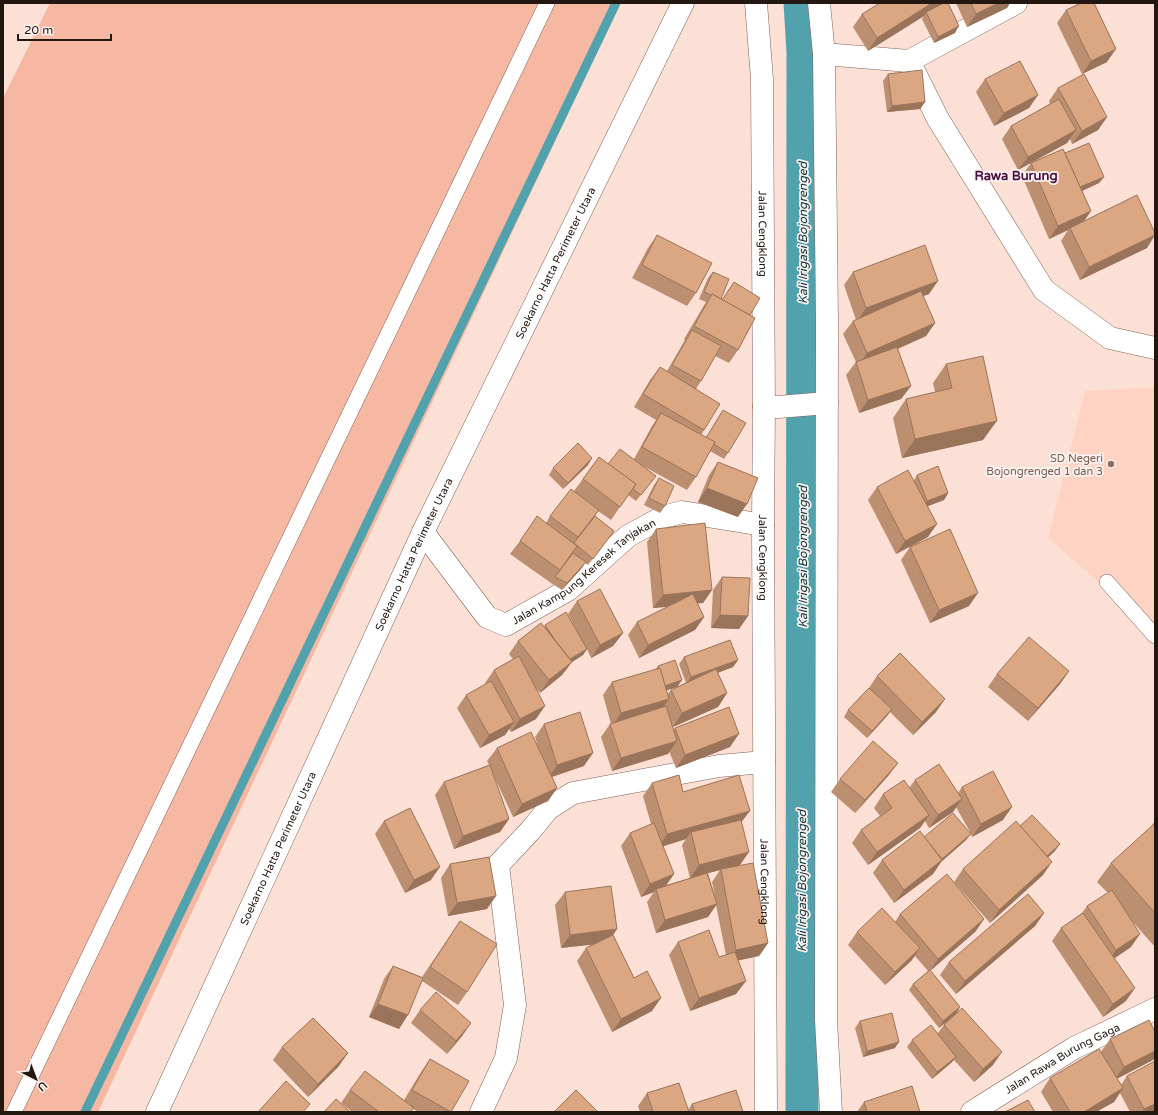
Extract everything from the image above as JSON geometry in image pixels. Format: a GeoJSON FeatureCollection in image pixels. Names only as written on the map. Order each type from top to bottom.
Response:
{"type":"FeatureCollection","features":[{"type":"Feature","properties":{"kind":"street","name":"Soekarno Hatta Perimeter Utara"},"geometry":{"type":"LineString","coordinates":[[157,1112],[423,532],[683,3]]}},
{"type":"Feature","properties":{"kind":"street","name":"Jalan Cengklong"},"geometry":{"type":"LineString","coordinates":[[756,3],[762,78],[771,407],[763,525],[766,1112]]}},
{"type":"Feature","properties":{"kind":"street"},"geometry":{"type":"LineString","coordinates":[[819,3],[824,54],[820,404],[826,1020],[831,1112]]}},
{"type":"Feature","properties":{"kind":"street"},"geometry":{"type":"LineString","coordinates":[[824,54],[909,61],[1016,3]]}},
{"type":"Feature","properties":{"kind":"street"},"geometry":{"type":"LineString","coordinates":[[909,61],[938,120],[1044,290],[1110,338],[1155,348]]}},
{"type":"Feature","properties":{"kind":"street"},"geometry":{"type":"LineString","coordinates":[[771,407],[820,404]]}},
{"type":"Feature","properties":{"kind":"street","name":"Jalan Kampung Keresek Tanjakan"},"geometry":{"type":"LineString","coordinates":[[423,532],[487,617],[506,625],[568,590],[628,536],[663,516],[682,512],[763,525]]}},
{"type":"Feature","properties":{"kind":"street"},"geometry":{"type":"LineString","coordinates":[[481,1112],[506,1058],[515,1005],[498,865],[530,831],[548,808],[573,793],[719,766],[764,762]]}},
{"type":"Feature","properties":{"kind":"street","name":"Jalan Rawa Burung Gaga"},"geometry":{"type":"LineString","coordinates":[[972,1112],[1074,1048],[1155,1009]]}},
{"type":"Feature","properties":{"kind":"lane"},"geometry":{"type":"LineString","coordinates":[[14,1112],[548,3]]}},
{"type":"Feature","properties":{"kind":"lane"},"geometry":{"type":"LineString","coordinates":[[1107,582],[1155,636]]}},
{"type":"Feature","properties":{"kind":"shaded area"},"geometry":{"type":"Polygon","coordinates":[[[50,3],[620,3],[98,1112],[3,1112],[3,98],[50,3]]]}},
{"type":"Feature","properties":{"kind":"shaded area","name":"SD Negeri Bojongrenged 1 dan 3"},"geometry":{"type":"Polygon","coordinates":[[[1155,387],[1155,631],[1048,538],[1085,391],[1155,387]]]}},
{"type":"Feature","properties":{"kind":"building"},"geometry":{"type":"Polygon","coordinates":[[[880,3],[932,3],[877,38],[862,14],[880,3]]]}},
{"type":"Feature","properties":{"kind":"building"},"geometry":{"type":"Polygon","coordinates":[[[944,3],[948,3],[959,26],[938,37],[926,12],[944,3]]]}},
{"type":"Feature","properties":{"kind":"building"},"geometry":{"type":"Polygon","coordinates":[[[971,3],[998,3],[976,14],[971,3]]]}},
{"type":"Feature","properties":{"kind":"building"},"geometry":{"type":"Polygon","coordinates":[[[1081,3],[1094,3],[1116,49],[1091,61],[1066,10],[1081,3]]]}},
{"type":"Feature","properties":{"kind":"building"},"geometry":{"type":"Polygon","coordinates":[[[1020,61],[1038,95],[1004,113],[985,79],[1020,61]]]}},
{"type":"Feature","properties":{"kind":"building"},"geometry":{"type":"Polygon","coordinates":[[[922,70],[925,102],[892,106],[888,74],[922,70]]]}},
{"type":"Feature","properties":{"kind":"building"},"geometry":{"type":"Polygon","coordinates":[[[1084,74],[1107,117],[1082,131],[1058,88],[1084,74]]]}},
{"type":"Feature","properties":{"kind":"building"},"geometry":{"type":"Polygon","coordinates":[[[1059,99],[1076,130],[1028,157],[1011,126],[1059,99]]]}},
{"type":"Feature","properties":{"kind":"building"},"geometry":{"type":"Polygon","coordinates":[[[1089,143],[1104,177],[1080,187],[1065,153],[1089,143]]]}},
{"type":"Feature","properties":{"kind":"building"},"geometry":{"type":"Polygon","coordinates":[[[1063,149],[1091,211],[1058,226],[1031,163],[1063,149]]]}},
{"type":"Feature","properties":{"kind":"building"},"geometry":{"type":"Polygon","coordinates":[[[1137,195],[1155,235],[1089,267],[1070,228],[1137,195]]]}},
{"type":"Feature","properties":{"kind":"building"},"geometry":{"type":"Polygon","coordinates":[[[657,235],[712,263],[696,293],[642,265],[657,235]]]}},
{"type":"Feature","properties":{"kind":"building"},"geometry":{"type":"Polygon","coordinates":[[[925,245],[938,281],[866,308],[853,272],[925,245]]]}},
{"type":"Feature","properties":{"kind":"building"},"geometry":{"type":"Polygon","coordinates":[[[713,272],[729,279],[721,299],[704,292],[713,272]]]}},
{"type":"Feature","properties":{"kind":"building"},"geometry":{"type":"Polygon","coordinates":[[[734,282],[760,298],[750,315],[722,300],[734,282]]]}},
{"type":"Feature","properties":{"kind":"building"},"geometry":{"type":"Polygon","coordinates":[[[921,291],[935,323],[867,353],[853,321],[921,291]]]}},
{"type":"Feature","properties":{"kind":"building"},"geometry":{"type":"Polygon","coordinates":[[[712,294],[755,318],[738,350],[694,326],[712,294]]]}},
{"type":"Feature","properties":{"kind":"building"},"geometry":{"type":"Polygon","coordinates":[[[692,330],[721,346],[701,381],[672,365],[692,330]]]}},
{"type":"Feature","properties":{"kind":"building"},"geometry":{"type":"Polygon","coordinates":[[[897,347],[911,386],[868,400],[856,362],[897,347]]]}},
{"type":"Feature","properties":{"kind":"building"},"geometry":{"type":"Polygon","coordinates":[[[983,356],[997,421],[915,439],[906,399],[952,388],[946,364],[983,356]]]}},
{"type":"Feature","properties":{"kind":"building"},"geometry":{"type":"Polygon","coordinates":[[[660,367],[720,404],[704,430],[643,394],[660,367]]]}},
{"type":"Feature","properties":{"kind":"building"},"geometry":{"type":"Polygon","coordinates":[[[723,410],[746,423],[728,453],[714,444],[715,442],[706,438],[723,410]]]}},
{"type":"Feature","properties":{"kind":"building"},"geometry":{"type":"Polygon","coordinates":[[[661,413],[715,442],[696,477],[642,447],[661,413]]]}},
{"type":"Feature","properties":{"kind":"building"},"geometry":{"type":"Polygon","coordinates":[[[578,443],[592,458],[568,483],[553,468],[578,443]]]}},
{"type":"Feature","properties":{"kind":"building"},"geometry":{"type":"Polygon","coordinates":[[[620,449],[656,476],[641,495],[633,489],[636,484],[608,464],[620,449]]]}},
{"type":"Feature","properties":{"kind":"building"},"geometry":{"type":"Polygon","coordinates":[[[599,457],[636,484],[620,507],[583,479],[599,457]]]}},
{"type":"Feature","properties":{"kind":"building"},"geometry":{"type":"Polygon","coordinates":[[[718,462],[758,478],[747,504],[707,488],[718,462]]]}},
{"type":"Feature","properties":{"kind":"building"},"geometry":{"type":"Polygon","coordinates":[[[938,466],[948,493],[927,501],[917,475],[938,466]]]}},
{"type":"Feature","properties":{"kind":"building"},"geometry":{"type":"Polygon","coordinates":[[[908,470],[937,524],[905,541],[877,487],[908,470]]]}},
{"type":"Feature","properties":{"kind":"building"},"geometry":{"type":"Polygon","coordinates":[[[659,478],[674,486],[665,506],[649,498],[659,478]]]}},
{"type":"Feature","properties":{"kind":"building"},"geometry":{"type":"Polygon","coordinates":[[[571,489],[599,510],[578,537],[550,516],[571,489]]]}},
{"type":"Feature","properties":{"kind":"building"},"geometry":{"type":"Polygon","coordinates":[[[537,516],[577,546],[560,570],[520,541],[537,516]]]}},
{"type":"Feature","properties":{"kind":"building"},"geometry":{"type":"Polygon","coordinates":[[[595,516],[614,531],[593,559],[574,543],[595,516]]]}},
{"type":"Feature","properties":{"kind":"building"},"geometry":{"type":"Polygon","coordinates":[[[705,523],[712,590],[663,595],[656,529],[705,523]]]}},
{"type":"Feature","properties":{"kind":"building"},"geometry":{"type":"Polygon","coordinates":[[[950,529],[978,593],[939,610],[910,547],[950,529]]]}},
{"type":"Feature","properties":{"kind":"building"},"geometry":{"type":"Polygon","coordinates":[[[573,553],[586,562],[567,583],[555,577],[573,553]]]}},
{"type":"Feature","properties":{"kind":"building"},"geometry":{"type":"Polygon","coordinates":[[[722,577],[750,578],[748,616],[720,615],[722,577]]]}},
{"type":"Feature","properties":{"kind":"building"},"geometry":{"type":"Polygon","coordinates":[[[600,589],[623,633],[600,645],[577,601],[600,589]]]}},
{"type":"Feature","properties":{"kind":"building"},"geometry":{"type":"Polygon","coordinates":[[[693,594],[704,617],[648,645],[637,622],[693,594]]]}},
{"type":"Feature","properties":{"kind":"building"},"geometry":{"type":"Polygon","coordinates":[[[566,612],[587,649],[570,659],[545,625],[566,612]]]}},
{"type":"Feature","properties":{"kind":"building"},"geometry":{"type":"Polygon","coordinates":[[[541,623],[572,662],[549,680],[518,641],[541,623]]]}},
{"type":"Feature","properties":{"kind":"building"},"geometry":{"type":"Polygon","coordinates":[[[1029,637],[1069,671],[1038,708],[997,674],[1029,637]]]}},
{"type":"Feature","properties":{"kind":"building"},"geometry":{"type":"Polygon","coordinates":[[[730,640],[738,660],[691,677],[684,657],[730,640]]]}},
{"type":"Feature","properties":{"kind":"building"},"geometry":{"type":"Polygon","coordinates":[[[900,653],[945,699],[922,722],[877,676],[900,653]]]}},
{"type":"Feature","properties":{"kind":"building"},"geometry":{"type":"Polygon","coordinates":[[[519,656],[545,706],[520,719],[494,670],[519,656]]]}},
{"type":"Feature","properties":{"kind":"building"},"geometry":{"type":"Polygon","coordinates":[[[675,660],[682,680],[665,686],[660,668],[658,669],[658,666],[675,660]]]}},
{"type":"Feature","properties":{"kind":"building"},"geometry":{"type":"Polygon","coordinates":[[[660,668],[669,699],[621,713],[612,682],[660,668]]]}},
{"type":"Feature","properties":{"kind":"building"},"geometry":{"type":"Polygon","coordinates":[[[716,669],[727,693],[682,713],[671,690],[716,669]]]}},
{"type":"Feature","properties":{"kind":"building"},"geometry":{"type":"Polygon","coordinates":[[[491,681],[514,722],[489,735],[466,695],[491,681]]]}},
{"type":"Feature","properties":{"kind":"building"},"geometry":{"type":"Polygon","coordinates":[[[869,688],[892,709],[872,731],[848,710],[869,688]]]}},
{"type":"Feature","properties":{"kind":"building"},"geometry":{"type":"Polygon","coordinates":[[[666,706],[677,741],[621,758],[610,724],[666,706]]]}},
{"type":"Feature","properties":{"kind":"building"},"geometry":{"type":"Polygon","coordinates":[[[729,707],[739,734],[685,755],[675,728],[729,707]]]}},
{"type":"Feature","properties":{"kind":"building"},"geometry":{"type":"Polygon","coordinates":[[[580,712],[593,753],[557,765],[544,724],[580,712]]]}},
{"type":"Feature","properties":{"kind":"building"},"geometry":{"type":"Polygon","coordinates":[[[531,732],[557,788],[522,804],[497,748],[531,732]]]}},
{"type":"Feature","properties":{"kind":"building"},"geometry":{"type":"Polygon","coordinates":[[[873,741],[898,763],[865,800],[840,779],[873,741]]]}},
{"type":"Feature","properties":{"kind":"building"},"geometry":{"type":"Polygon","coordinates":[[[939,764],[962,799],[938,815],[915,780],[939,764]]]}},
{"type":"Feature","properties":{"kind":"building"},"geometry":{"type":"Polygon","coordinates":[[[490,765],[509,819],[463,836],[444,782],[490,765]]]}},
{"type":"Feature","properties":{"kind":"building"},"geometry":{"type":"Polygon","coordinates":[[[993,771],[1012,807],[981,824],[962,787],[993,771]]]}},
{"type":"Feature","properties":{"kind":"building"},"geometry":{"type":"Polygon","coordinates":[[[679,775],[683,792],[739,775],[750,811],[667,834],[652,783],[679,775]]]}},
{"type":"Feature","properties":{"kind":"building"},"geometry":{"type":"Polygon","coordinates":[[[904,780],[929,815],[877,852],[861,830],[892,808],[883,794],[904,780]]]}},
{"type":"Feature","properties":{"kind":"building"},"geometry":{"type":"Polygon","coordinates":[[[410,808],[440,867],[414,880],[384,821],[410,808]]]}},
{"type":"Feature","properties":{"kind":"building"},"geometry":{"type":"Polygon","coordinates":[[[953,813],[971,834],[942,859],[924,837],[953,813]]]}},
{"type":"Feature","properties":{"kind":"building"},"geometry":{"type":"Polygon","coordinates":[[[1032,815],[1060,844],[1047,856],[1020,826],[1032,815]]]}},
{"type":"Feature","properties":{"kind":"building"},"geometry":{"type":"Polygon","coordinates":[[[741,820],[749,852],[699,865],[691,832],[741,820]]]}},
{"type":"Feature","properties":{"kind":"building"},"geometry":{"type":"Polygon","coordinates":[[[1016,821],[1052,862],[999,910],[963,869],[1016,821]]]}},
{"type":"Feature","properties":{"kind":"building"},"geometry":{"type":"Polygon","coordinates":[[[654,823],[674,874],[650,884],[630,833],[654,823]]]}},
{"type":"Feature","properties":{"kind":"building"},"geometry":{"type":"Polygon","coordinates":[[[1154,824],[1155,825],[1155,913],[1111,863],[1154,824]]]}},
{"type":"Feature","properties":{"kind":"building"},"geometry":{"type":"Polygon","coordinates":[[[920,831],[942,860],[904,890],[882,860],[920,831]]]}},
{"type":"Feature","properties":{"kind":"building"},"geometry":{"type":"Polygon","coordinates":[[[489,857],[496,896],[457,903],[450,864],[489,857]]]}},
{"type":"Feature","properties":{"kind":"building"},"geometry":{"type":"Polygon","coordinates":[[[753,863],[768,943],[736,950],[721,869],[753,863]]]}},
{"type":"Feature","properties":{"kind":"building"},"geometry":{"type":"Polygon","coordinates":[[[707,873],[717,904],[665,920],[656,889],[707,873]]]}},
{"type":"Feature","properties":{"kind":"building"},"geometry":{"type":"Polygon","coordinates":[[[947,874],[984,919],[938,959],[900,914],[947,874]]]}},
{"type":"Feature","properties":{"kind":"building"},"geometry":{"type":"Polygon","coordinates":[[[611,886],[617,929],[570,935],[565,892],[611,886]]]}},
{"type":"Feature","properties":{"kind":"building"},"geometry":{"type":"Polygon","coordinates":[[[1112,890],[1140,934],[1116,950],[1087,906],[1112,890]]]}},
{"type":"Feature","properties":{"kind":"building"},"geometry":{"type":"Polygon","coordinates":[[[1028,894],[1044,913],[965,981],[949,962],[1028,894]]]}},
{"type":"Feature","properties":{"kind":"building"},"geometry":{"type":"Polygon","coordinates":[[[882,908],[920,948],[895,972],[857,932],[882,908]]]}},
{"type":"Feature","properties":{"kind":"building"},"geometry":{"type":"Polygon","coordinates":[[[1083,913],[1135,988],[1113,1004],[1061,928],[1083,913]]]}},
{"type":"Feature","properties":{"kind":"building"},"geometry":{"type":"Polygon","coordinates":[[[460,921],[497,944],[467,992],[430,967],[460,921]]]}},
{"type":"Feature","properties":{"kind":"building"},"geometry":{"type":"Polygon","coordinates":[[[709,930],[719,957],[735,952],[746,981],[699,998],[678,942],[709,930]]]}},
{"type":"Feature","properties":{"kind":"building"},"geometry":{"type":"Polygon","coordinates":[[[613,935],[634,978],[647,971],[661,998],[621,1019],[586,948],[613,935]]]}},
{"type":"Feature","properties":{"kind":"building"},"geometry":{"type":"Polygon","coordinates":[[[393,966],[423,978],[408,1015],[378,1004],[393,966]]]}},
{"type":"Feature","properties":{"kind":"building"},"geometry":{"type":"Polygon","coordinates":[[[930,970],[960,1007],[943,1021],[913,984],[930,970]]]}},
{"type":"Feature","properties":{"kind":"building"},"geometry":{"type":"Polygon","coordinates":[[[436,992],[471,1023],[456,1041],[420,1010],[436,992]]]}},
{"type":"Feature","properties":{"kind":"building"},"geometry":{"type":"Polygon","coordinates":[[[962,1008],[1002,1052],[983,1069],[944,1025],[962,1008]]]}},
{"type":"Feature","properties":{"kind":"building"},"geometry":{"type":"Polygon","coordinates":[[[892,1013],[899,1042],[867,1051],[860,1021],[892,1013]]]}},
{"type":"Feature","properties":{"kind":"building"},"geometry":{"type":"Polygon","coordinates":[[[313,1018],[348,1053],[318,1084],[282,1047],[313,1018]]]}},
{"type":"Feature","properties":{"kind":"building"},"geometry":{"type":"Polygon","coordinates":[[[1149,1020],[1155,1032],[1155,1051],[1124,1067],[1110,1039],[1149,1020]]]}},
{"type":"Feature","properties":{"kind":"building"},"geometry":{"type":"Polygon","coordinates":[[[931,1025],[956,1057],[937,1072],[912,1040],[931,1025]]]}},
{"type":"Feature","properties":{"kind":"building"},"geometry":{"type":"Polygon","coordinates":[[[1099,1049],[1123,1088],[1084,1112],[1070,1112],[1050,1078],[1099,1049]]]}},
{"type":"Feature","properties":{"kind":"building"},"geometry":{"type":"Polygon","coordinates":[[[430,1059],[469,1081],[451,1112],[412,1090],[430,1059]]]}},
{"type":"Feature","properties":{"kind":"building"},"geometry":{"type":"Polygon","coordinates":[[[1155,1061],[1155,1104],[1144,1109],[1127,1076],[1155,1061]]]}},
{"type":"Feature","properties":{"kind":"building"},"geometry":{"type":"Polygon","coordinates":[[[365,1071],[414,1108],[410,1112],[379,1112],[350,1090],[365,1071]]]}},
{"type":"Feature","properties":{"kind":"building"},"geometry":{"type":"Polygon","coordinates":[[[286,1081],[310,1104],[303,1112],[258,1112],[286,1081]]]}},
{"type":"Feature","properties":{"kind":"building"},"geometry":{"type":"Polygon","coordinates":[[[679,1083],[689,1112],[653,1112],[647,1093],[679,1083]]]}},
{"type":"Feature","properties":{"kind":"building"},"geometry":{"type":"Polygon","coordinates":[[[912,1086],[920,1112],[867,1112],[864,1102],[912,1086]]]}},
{"type":"Feature","properties":{"kind":"building"},"geometry":{"type":"Polygon","coordinates":[[[576,1090],[598,1112],[554,1112],[576,1090]]]}},
{"type":"Feature","properties":{"kind":"building"},"geometry":{"type":"Polygon","coordinates":[[[736,1090],[743,1112],[695,1112],[692,1104],[736,1090]]]}},
{"type":"Feature","properties":{"kind":"building"},"geometry":{"type":"Polygon","coordinates":[[[336,1099],[350,1112],[324,1112],[336,1099]]]}},
{"type":"Feature","properties":{"kind":"building"},"geometry":{"type":"Polygon","coordinates":[[[1028,1100],[1035,1112],[1005,1112],[1028,1100]]]}},
{"type":"Feature","properties":{"kind":"waterway"},"geometry":{"type":"LineString","coordinates":[[85,1112],[616,3]]}},
{"type":"Feature","properties":{"kind":"waterway","name":"Kali Irigasi Bojongrenged"},"geometry":{"type":"LineString","coordinates":[[800,3],[803,52],[802,1112]]}},
{"type":"Feature","properties":{"kind":"place","name":"SD Negeri Bojongrenged 1 dan 3"},"geometry":{"type":"Point","coordinates":[1111,464]}},
{"type":"Feature","properties":{"kind":"district","name":"Rawa Burung"},"geometry":{"type":"Point","coordinates":[1016,176]}}]}
